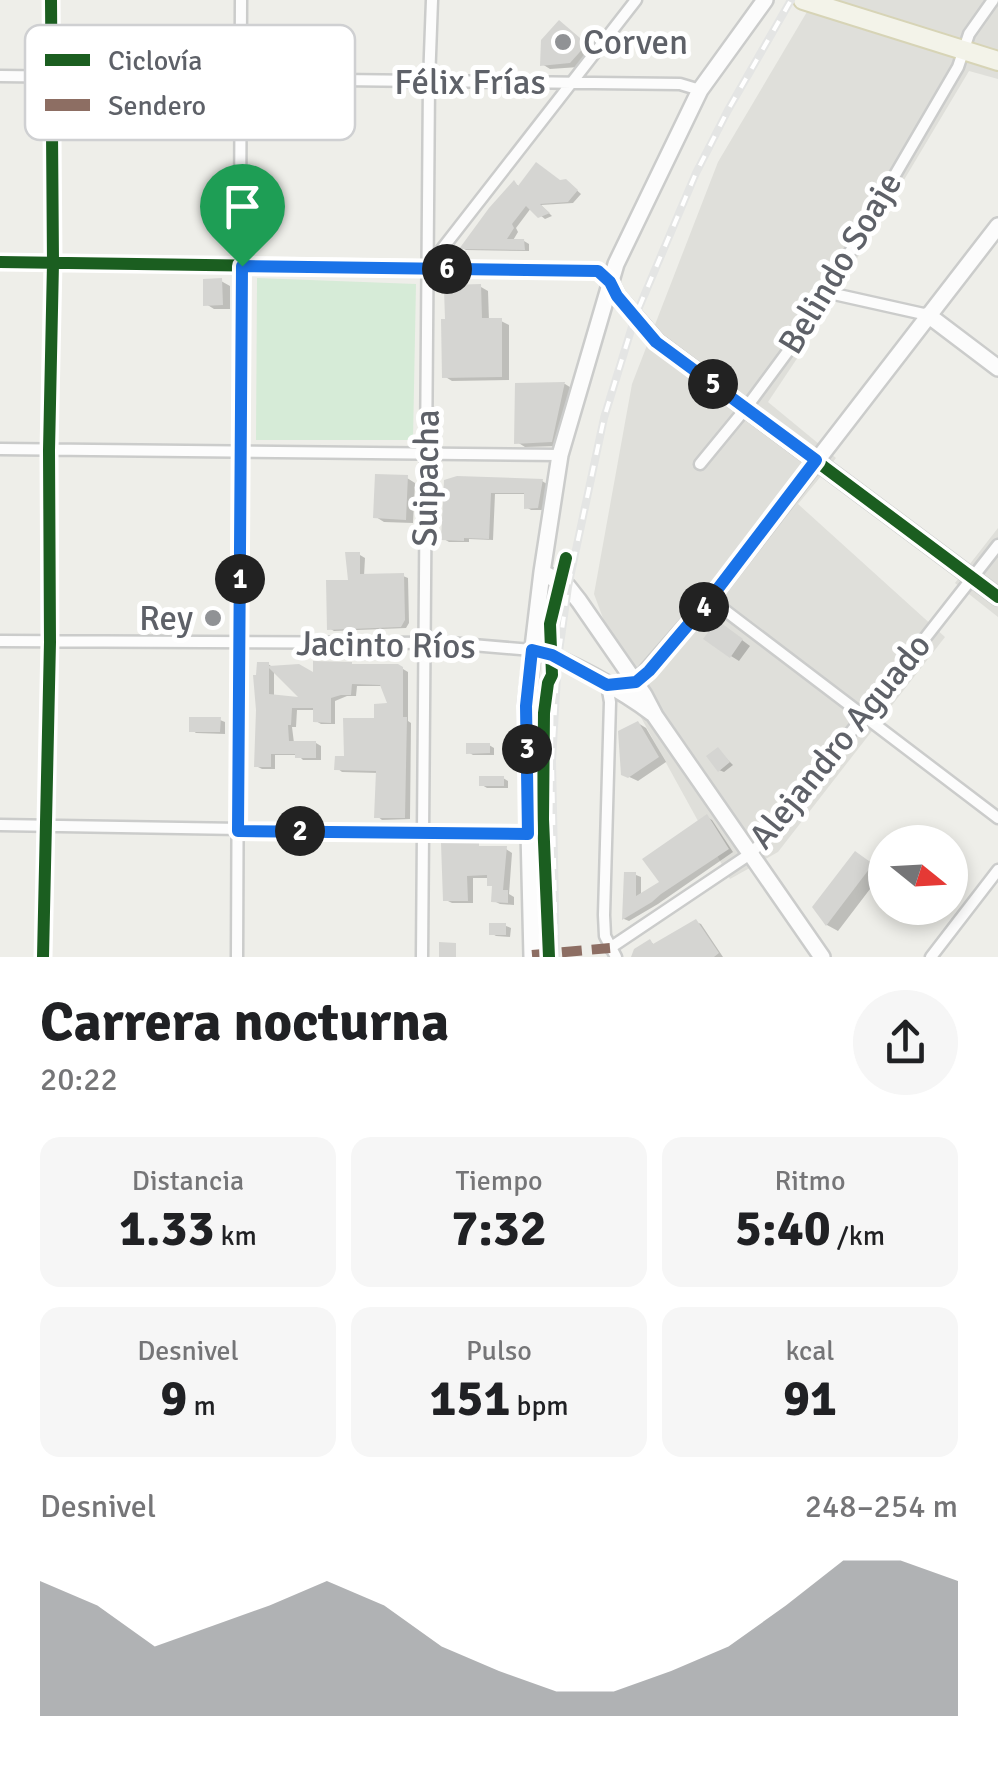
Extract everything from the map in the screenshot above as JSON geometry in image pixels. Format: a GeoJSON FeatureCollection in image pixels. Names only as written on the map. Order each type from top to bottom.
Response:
{"type":"FeatureCollection","features":[{"type":"Feature","properties":{"kind":"main road"},"geometry":{"type":"LineString","coordinates":[[532,957],[526,706],[560,456],[616,264],[700,90],[765,0]]}},
{"type":"Feature","properties":{"kind":"main road"},"geometry":{"type":"LineString","coordinates":[[803,0],[998,61]]}},
{"type":"Feature","properties":{"kind":"main road"},"geometry":{"type":"LineString","coordinates":[[607,685],[636,682],[649,671],[710,599],[998,226]]}},
{"type":"Feature","properties":{"kind":"main road"},"geometry":{"type":"LineString","coordinates":[[610,282],[656,342],[998,597]]}},
{"type":"Feature","properties":{"kind":"main road"},"geometry":{"type":"LineString","coordinates":[[928,315],[998,368]]}},
{"type":"Feature","properties":{"kind":"main road"},"geometry":{"type":"LineString","coordinates":[[542,572],[568,588],[822,957]]}},
{"type":"Feature","properties":{"kind":"main road"},"geometry":{"type":"LineString","coordinates":[[532,650],[552,655],[656,716]]}},
{"type":"Feature","properties":{"kind":"street"},"geometry":{"type":"LineString","coordinates":[[51,0],[51,25]]}},
{"type":"Feature","properties":{"kind":"street"},"geometry":{"type":"LineString","coordinates":[[241,25],[242,0]]}},
{"type":"Feature","properties":{"kind":"street","name":"Suipacha"},"geometry":{"type":"LineString","coordinates":[[422,957],[432,0]]}},
{"type":"Feature","properties":{"kind":"street"},"geometry":{"type":"LineString","coordinates":[[428,268],[636,0]]}},
{"type":"Feature","properties":{"kind":"street","name":"Belindo Soaje"},"geometry":{"type":"LineString","coordinates":[[700,464],[808,324],[958,67],[969,34],[993,0]]}},
{"type":"Feature","properties":{"kind":"street","name":"Félix Frías"},"geometry":{"type":"LineString","coordinates":[[355,81],[680,84],[700,90]]}},
{"type":"Feature","properties":{"kind":"street"},"geometry":{"type":"LineString","coordinates":[[44,957],[52,140]]}},
{"type":"Feature","properties":{"kind":"street"},"geometry":{"type":"LineString","coordinates":[[237,957],[241,140]]}},
{"type":"Feature","properties":{"kind":"street"},"geometry":{"type":"LineString","coordinates":[[0,262],[598,271],[610,282]]}},
{"type":"Feature","properties":{"kind":"street"},"geometry":{"type":"LineString","coordinates":[[825,292],[928,315]]}},
{"type":"Feature","properties":{"kind":"street"},"geometry":{"type":"LineString","coordinates":[[0,450],[560,456]]}},
{"type":"Feature","properties":{"kind":"street","name":"Alejandro Aguado"},"geometry":{"type":"LineString","coordinates":[[613,952],[750,854],[998,544]]}},
{"type":"Feature","properties":{"kind":"street"},"geometry":{"type":"LineString","coordinates":[[710,599],[998,818]]}},
{"type":"Feature","properties":{"kind":"street","name":"Jacinto Ríos"},"geometry":{"type":"LineString","coordinates":[[0,642],[424,644],[532,650]]}},
{"type":"Feature","properties":{"kind":"street"},"geometry":{"type":"LineString","coordinates":[[607,685],[610,702],[604,915],[605,936],[613,952]]}},
{"type":"Feature","properties":{"kind":"street"},"geometry":{"type":"LineString","coordinates":[[0,826],[528,834]]}},
{"type":"Feature","properties":{"kind":"street"},"geometry":{"type":"LineString","coordinates":[[931,957],[998,870]]}},
{"type":"Feature","properties":{"kind":"shaded area"},"geometry":{"type":"Polygon","coordinates":[[[814,0],[998,0],[998,79],[969,71],[768,402],[836,458],[798,504],[945,637],[778,852],[730,879],[638,712],[594,594],[632,384],[718,162],[814,0]]]}},
{"type":"Feature","properties":{"kind":"shaded area"},"geometry":{"type":"Polygon","coordinates":[[[998,528],[998,617],[955,583],[998,528]]]}},
{"type":"Feature","properties":{"kind":"green space"},"geometry":{"type":"Polygon","coordinates":[[[257,278],[416,284],[413,440],[256,440],[257,278]]]}},
{"type":"Feature","properties":{"kind":"building","name":"Corven"},"geometry":{"type":"Polygon","coordinates":[[[559,20],[587,44],[570,63],[540,66],[541,40],[559,20]]]}},
{"type":"Feature","properties":{"kind":"building"},"geometry":{"type":"Polygon","coordinates":[[[536,162],[578,190],[568,202],[540,204],[550,213],[538,218],[526,206],[512,224],[514,228],[507,239],[524,239],[525,250],[459,249],[489,208],[514,180],[518,186],[536,162]]]}},
{"type":"Feature","properties":{"kind":"building"},"geometry":{"type":"Polygon","coordinates":[[[222,278],[223,305],[203,306],[203,279],[222,278]]]}},
{"type":"Feature","properties":{"kind":"building"},"geometry":{"type":"Polygon","coordinates":[[[481,284],[482,318],[502,318],[502,377],[442,378],[444,289],[448,285],[481,284]]]}},
{"type":"Feature","properties":{"kind":"building"},"geometry":{"type":"Polygon","coordinates":[[[565,382],[552,442],[514,444],[515,383],[565,382]]]}},
{"type":"Feature","properties":{"kind":"building"},"geometry":{"type":"Polygon","coordinates":[[[375,474],[408,475],[406,520],[373,518],[375,474]]]}},
{"type":"Feature","properties":{"kind":"building"},"geometry":{"type":"Polygon","coordinates":[[[457,476],[543,479],[538,508],[524,509],[524,493],[491,493],[489,539],[441,540],[444,480],[457,476]]]}},
{"type":"Feature","properties":{"kind":"building"},"geometry":{"type":"Polygon","coordinates":[[[345,552],[360,552],[360,574],[404,573],[405,620],[401,627],[327,630],[326,580],[348,580],[345,552]]]}},
{"type":"Feature","properties":{"kind":"building"},"geometry":{"type":"Polygon","coordinates":[[[717,620],[743,639],[730,658],[703,639],[717,620]]]}},
{"type":"Feature","properties":{"kind":"building"},"geometry":{"type":"Polygon","coordinates":[[[313,661],[403,667],[403,717],[407,717],[405,818],[374,818],[376,771],[334,770],[335,756],[344,756],[343,718],[374,718],[374,704],[387,703],[380,685],[352,684],[351,695],[331,698],[331,723],[313,722],[313,708],[292,708],[289,741],[316,741],[316,758],[271,754],[271,767],[254,767],[253,675],[257,662],[269,662],[269,666],[299,664],[313,672],[313,661]],[[269,668],[269,694],[298,697],[269,668]]]}},
{"type":"Feature","properties":{"kind":"building"},"geometry":{"type":"Polygon","coordinates":[[[189,717],[221,717],[220,732],[189,732],[189,717]]]}},
{"type":"Feature","properties":{"kind":"building"},"geometry":{"type":"Polygon","coordinates":[[[638,721],[659,757],[628,778],[621,775],[618,731],[638,721]]]}},
{"type":"Feature","properties":{"kind":"building"},"geometry":{"type":"Polygon","coordinates":[[[466,743],[490,743],[490,753],[466,754],[466,743]]]}},
{"type":"Feature","properties":{"kind":"building"},"geometry":{"type":"Polygon","coordinates":[[[718,747],[730,762],[718,772],[706,756],[718,747]]]}},
{"type":"Feature","properties":{"kind":"building"},"geometry":{"type":"Polygon","coordinates":[[[479,776],[504,776],[504,786],[479,786],[479,776]]]}},
{"type":"Feature","properties":{"kind":"building"},"geometry":{"type":"Polygon","coordinates":[[[707,814],[729,849],[622,920],[624,872],[636,872],[636,896],[659,882],[642,859],[707,814]]]}},
{"type":"Feature","properties":{"kind":"building"},"geometry":{"type":"Polygon","coordinates":[[[441,843],[507,846],[503,890],[508,890],[508,903],[491,902],[492,886],[487,886],[487,875],[467,876],[468,901],[443,901],[441,843]]]}},
{"type":"Feature","properties":{"kind":"building"},"geometry":{"type":"Polygon","coordinates":[[[855,851],[868,860],[868,871],[826,926],[812,907],[855,851]]]}},
{"type":"Feature","properties":{"kind":"building"},"geometry":{"type":"Polygon","coordinates":[[[696,919],[719,953],[714,957],[631,957],[634,949],[650,939],[653,944],[696,919]]]}},
{"type":"Feature","properties":{"kind":"building"},"geometry":{"type":"Polygon","coordinates":[[[489,923],[506,923],[506,935],[489,935],[489,923]]]}},
{"type":"Feature","properties":{"kind":"building"},"geometry":{"type":"Polygon","coordinates":[[[439,942],[456,943],[456,957],[439,957],[439,942]]]}},
{"type":"Feature","properties":{"kind":"railway"},"geometry":{"type":"LineString","coordinates":[[556,957],[552,761],[558,659],[568,587],[604,418],[635,317],[696,173],[791,0]]}},
{"type":"Feature","properties":{"kind":"marked path"},"geometry":{"type":"LineString","coordinates":[[532,955],[610,948]]}},
{"type":"Feature","properties":{"kind":"cycle path"},"geometry":{"type":"LineString","coordinates":[[51,0],[51,25]]}},
{"type":"Feature","properties":{"kind":"cycle path"},"geometry":{"type":"LineString","coordinates":[[43,957],[50,642],[52,140]]}},
{"type":"Feature","properties":{"kind":"cycle path"},"geometry":{"type":"LineString","coordinates":[[0,262],[598,271],[657,342],[998,597]]}},
{"type":"Feature","properties":{"kind":"cycle path"},"geometry":{"type":"LineString","coordinates":[[549,957],[543,819],[544,713],[552,675],[550,624],[566,558]]}},
{"type":"Feature","properties":{"kind":"place","name":"Corven"},"geometry":{"type":"Point","coordinates":[563,42]}},
{"type":"Feature","properties":{"kind":"place","name":"Rey"},"geometry":{"type":"Point","coordinates":[213,618]}},
{"type":"Feature","properties":{"kind":"route"},"geometry":{"type":"LineString","coordinates":[[242,266],[598,271],[656,342],[816,460],[710,599],[636,682],[607,685],[552,655],[532,650],[526,706],[528,834],[238,831],[242,266]]}}]}
